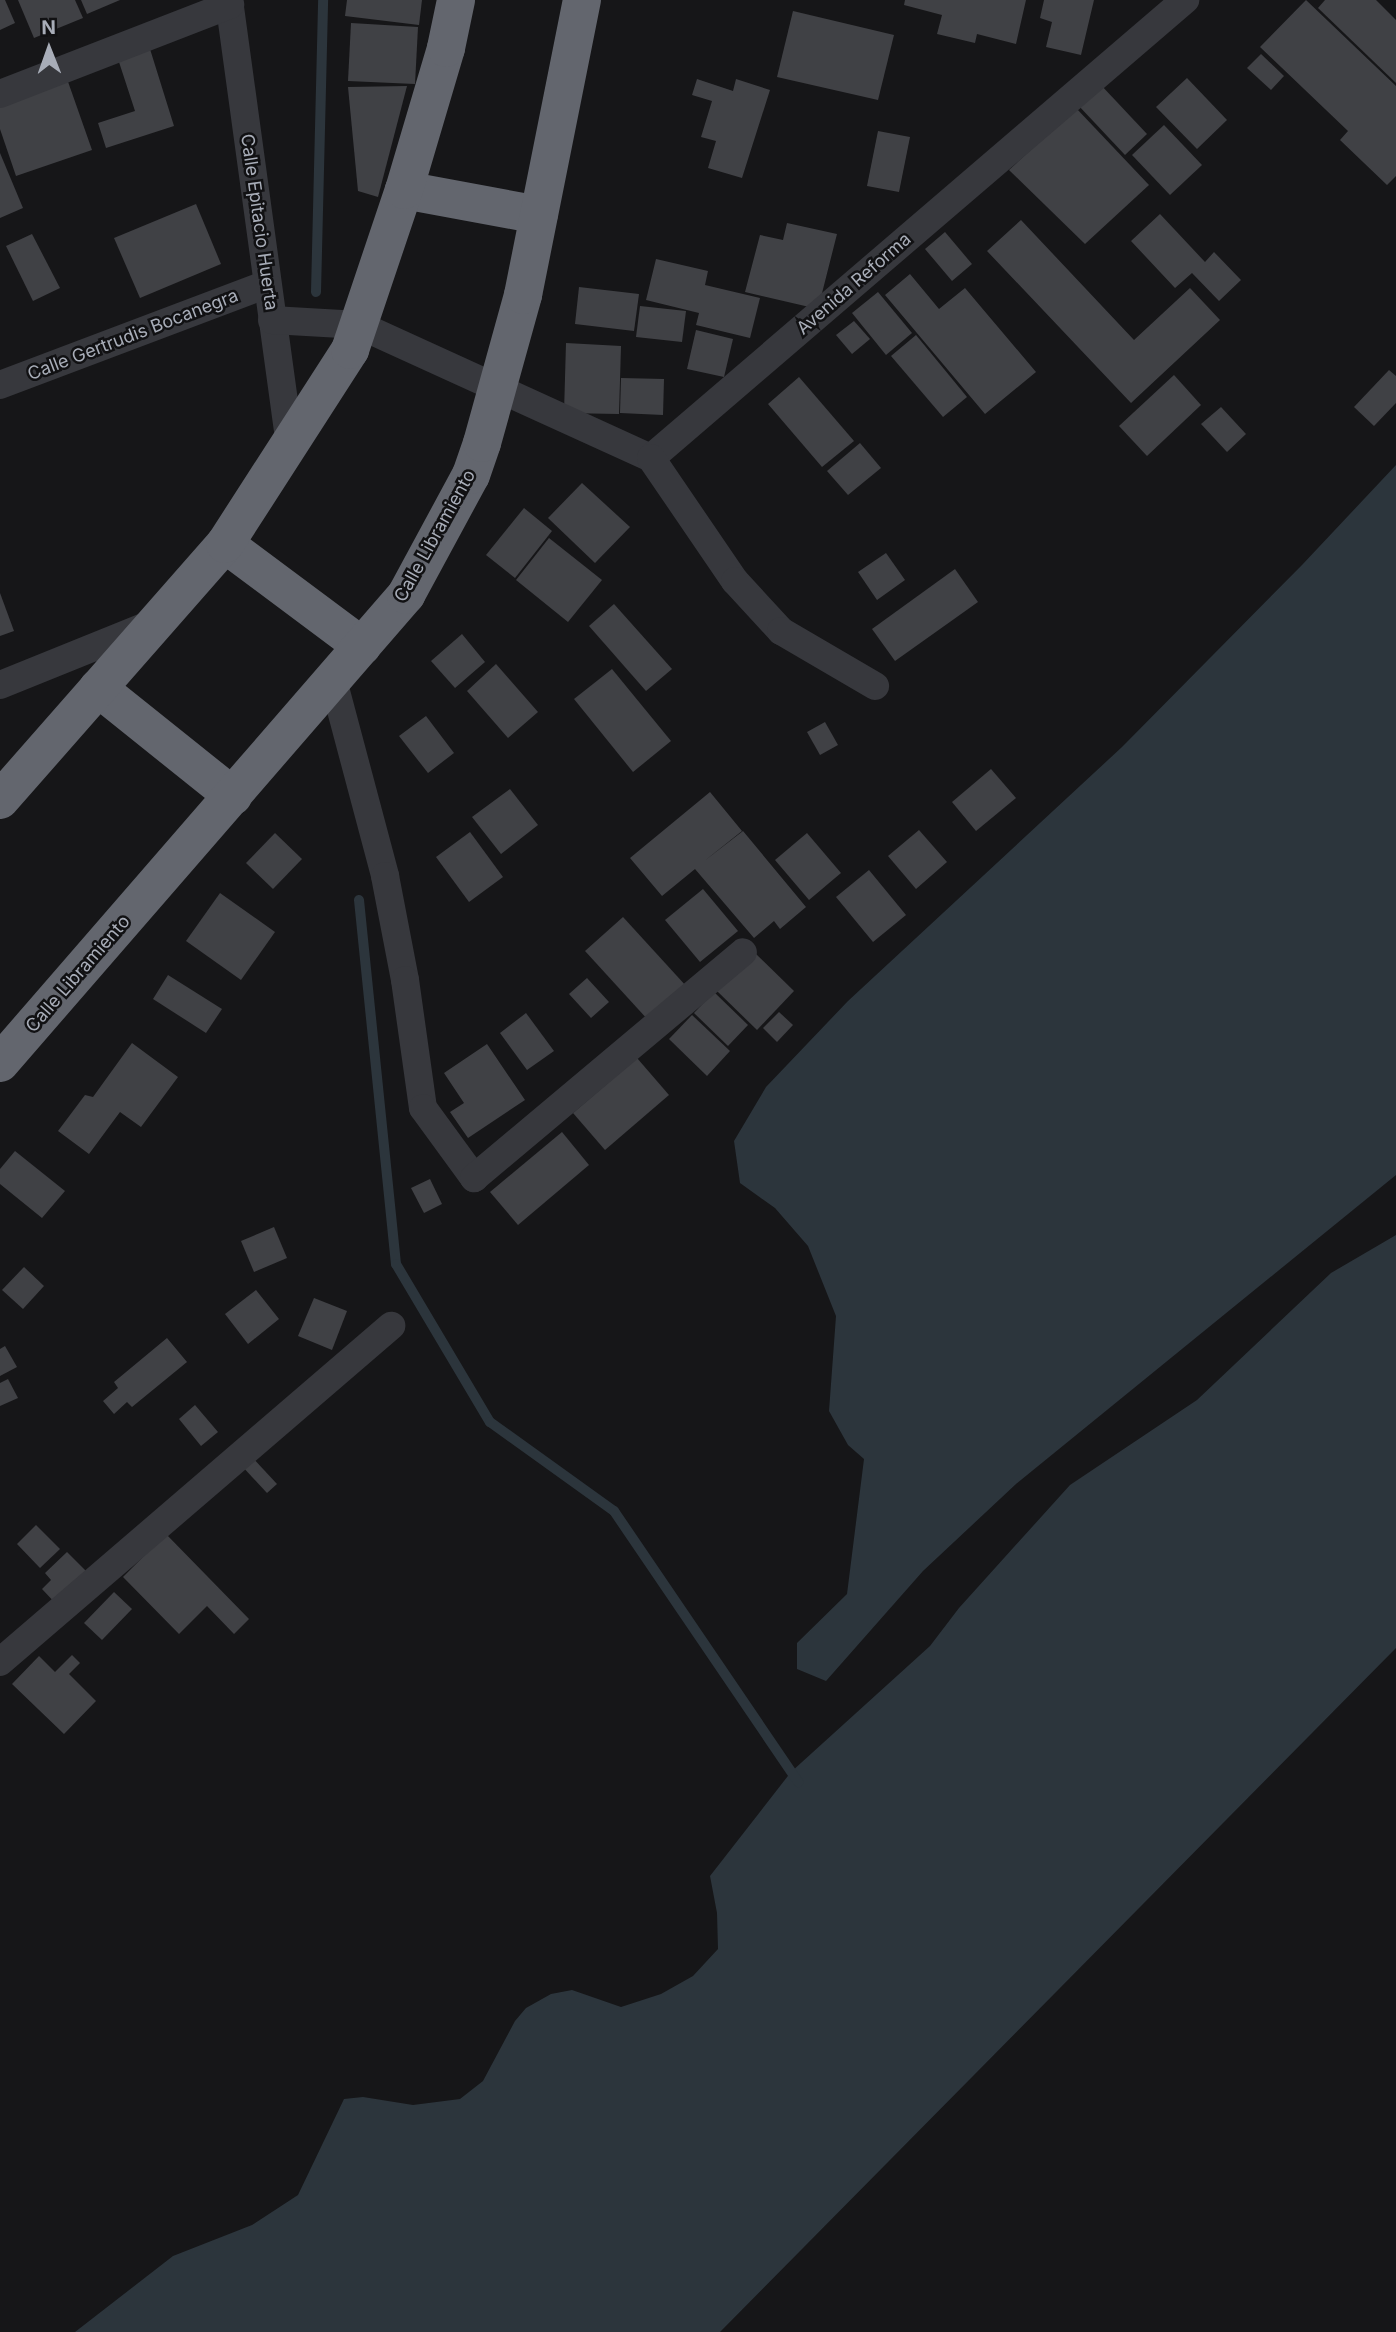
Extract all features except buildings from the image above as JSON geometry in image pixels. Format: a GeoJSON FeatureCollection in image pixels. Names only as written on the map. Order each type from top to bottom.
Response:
{"type":"FeatureCollection","features":[{"type":"Feature","properties":{"kind":"highway"},"geometry":{"type":"LineString","coordinates":[[0,800],[225,544],[350,350],[404,190],[446,48],[456,0]]}},
{"type":"Feature","properties":{"kind":"highway","name":"Calle Libramiento"},"geometry":{"type":"LineString","coordinates":[[0,1063],[406,595],[471,475],[523,295],[582,0]]}},
{"type":"Feature","properties":{"kind":"highway"},"geometry":{"type":"LineString","coordinates":[[404,190],[539,215]]}},
{"type":"Feature","properties":{"kind":"highway"},"geometry":{"type":"LineString","coordinates":[[225,544],[362,646]]}},
{"type":"Feature","properties":{"kind":"highway"},"geometry":{"type":"LineString","coordinates":[[99,688],[233,796]]}},
{"type":"Feature","properties":{"kind":"street","name":"Avenida Reforma"},"geometry":{"type":"LineString","coordinates":[[652,458],[1185,0]]}},
{"type":"Feature","properties":{"kind":"street"},"geometry":{"type":"LineString","coordinates":[[0,94],[229,2]]}},
{"type":"Feature","properties":{"kind":"street","name":"Calle Epitacio Huerta"},"geometry":{"type":"LineString","coordinates":[[229,2],[290,443]]}},
{"type":"Feature","properties":{"kind":"street","name":"Calle Gertrudis Bocanegra"},"geometry":{"type":"LineString","coordinates":[[0,385],[267,285]]}},
{"type":"Feature","properties":{"kind":"street"},"geometry":{"type":"LineString","coordinates":[[272,320],[359,326],[652,458],[735,581],[781,631],[875,686]]}},
{"type":"Feature","properties":{"kind":"street"},"geometry":{"type":"LineString","coordinates":[[0,685],[157,622]]}},
{"type":"Feature","properties":{"kind":"street"},"geometry":{"type":"LineString","coordinates":[[333,680],[385,876],[405,980],[423,1108],[474,1178],[743,951]]}},
{"type":"Feature","properties":{"kind":"street"},"geometry":{"type":"LineString","coordinates":[[0,1662],[391,1326]]}},
{"type":"Feature","properties":{"kind":"shaded area"},"geometry":{"type":"Polygon","coordinates":[[[1396,465],[1396,1175],[1016,1484],[923,1571],[826,1681],[797,1669],[797,1643],[847,1594],[864,1459],[848,1445],[829,1411],[836,1316],[808,1246],[775,1208],[740,1183],[734,1141],[766,1087],[848,1001],[1122,747],[1302,565],[1396,465]]]}},
{"type":"Feature","properties":{"kind":"shaded area"},"geometry":{"type":"Polygon","coordinates":[[[1396,1235],[1396,1648],[720,2332],[75,2332],[173,2256],[252,2225],[298,2195],[344,2099],[363,2097],[413,2105],[460,2099],[483,2081],[515,2021],[526,2008],[551,1994],[572,1990],[621,2007],[661,1994],[693,1976],[718,1949],[717,1913],[710,1876],[791,1772],[930,1646],[959,1608],[1070,1485],[1197,1400],[1331,1273],[1396,1235]]]}},
{"type":"Feature","properties":{"kind":"waterway"},"geometry":{"type":"LineString","coordinates":[[316,292],[323,0]]}},
{"type":"Feature","properties":{"kind":"waterway"},"geometry":{"type":"LineString","coordinates":[[359,900],[396,1264],[490,1422],[614,1511],[798,1782]]}}]}
